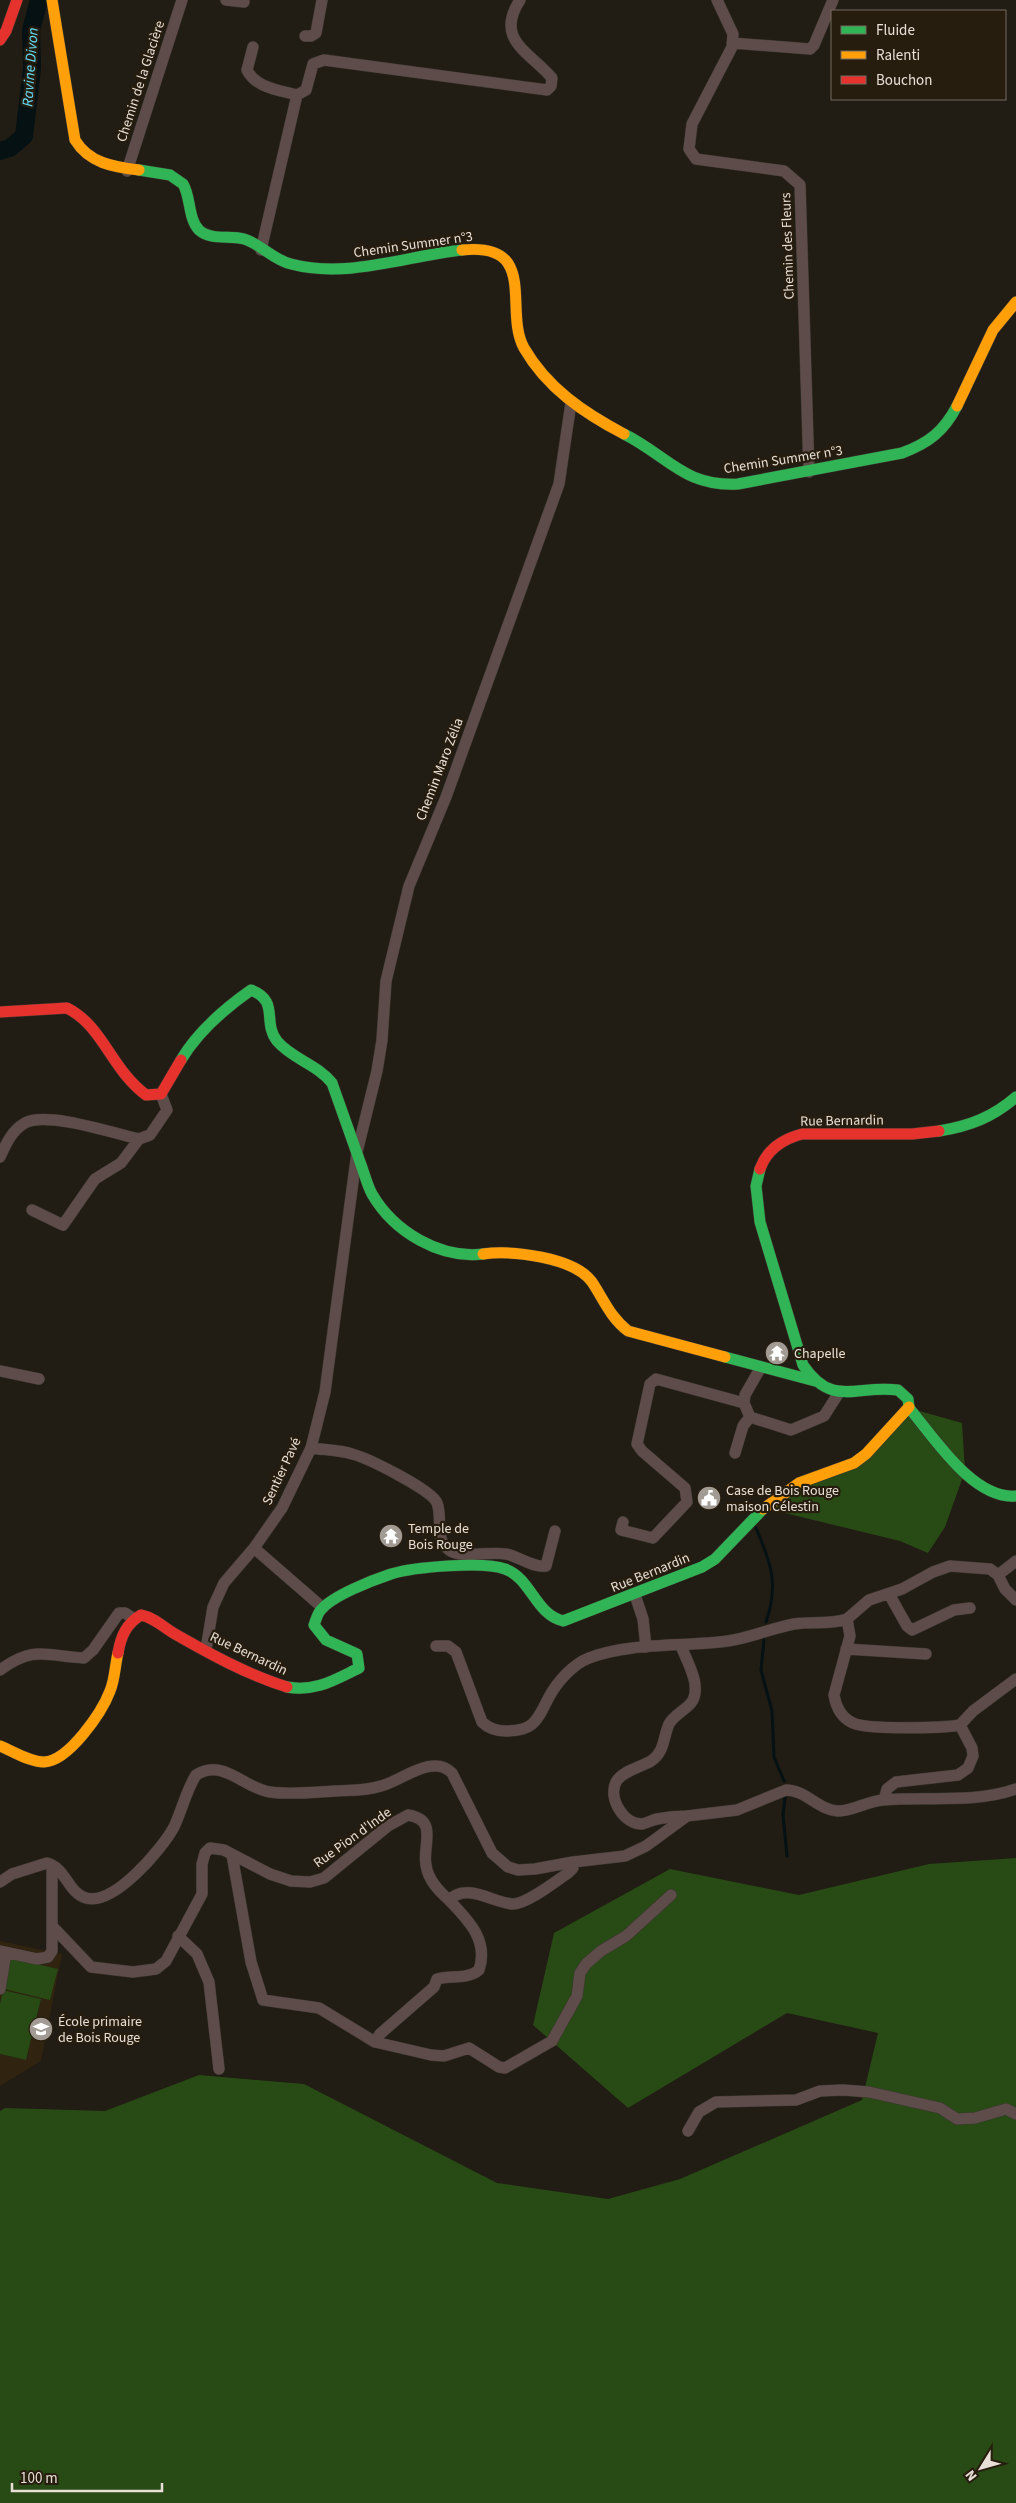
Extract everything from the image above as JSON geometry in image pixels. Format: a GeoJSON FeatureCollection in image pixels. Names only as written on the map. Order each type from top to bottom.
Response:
{"type":"FeatureCollection","features":[{"type":"Feature","properties":{"kind":"street"},"geometry":{"type":"LineString","coordinates":[[0,40],[6,31],[17,0]]}},
{"type":"Feature","properties":{"kind":"street","name":"Chemin Summer n°3"},"geometry":{"type":"LineString","coordinates":[[52,0],[78,146],[90,158],[127,171],[172,175],[180,180],[189,193],[193,218],[199,230],[209,236],[246,240],[276,259],[296,265],[350,268],[468,249],[489,251],[513,271],[516,282],[519,337],[522,343],[550,380],[571,403],[650,448],[700,482],[720,484],[755,481],[810,472],[902,453],[934,438],[947,422],[992,330],[1008,308],[1016,302]]}},
{"type":"Feature","properties":{"kind":"street","name":"Chemin de la Glacière"},"geometry":{"type":"LineString","coordinates":[[127,171],[182,0]]}},
{"type":"Feature","properties":{"kind":"street"},"geometry":{"type":"LineString","coordinates":[[226,0],[244,2]]}},
{"type":"Feature","properties":{"kind":"street"},"geometry":{"type":"LineString","coordinates":[[305,36],[311,36],[316,33],[322,0]]}},
{"type":"Feature","properties":{"kind":"street"},"geometry":{"type":"LineString","coordinates":[[253,47],[247,70],[258,84],[297,95],[306,90],[313,64],[324,60],[547,90],[551,86],[552,78],[520,49],[510,28],[510,18],[520,0]]}},
{"type":"Feature","properties":{"kind":"street"},"geometry":{"type":"LineString","coordinates":[[717,0],[733,34],[732,43],[810,49],[814,45],[833,0]]}},
{"type":"Feature","properties":{"kind":"street","name":"Chemin des Fleurs"},"geometry":{"type":"LineString","coordinates":[[732,43],[692,124],[689,150],[696,159],[784,171],[800,185],[810,472]]}},
{"type":"Feature","properties":{"kind":"street"},"geometry":{"type":"LineString","coordinates":[[261,250],[297,95]]}},
{"type":"Feature","properties":{"kind":"street","name":"Chemin Maro Zélia"},"geometry":{"type":"LineString","coordinates":[[322,1402],[357,1152],[377,1071],[382,1040],[386,981],[409,886],[452,779],[559,484],[571,403]]}},
{"type":"Feature","properties":{"kind":"street"},"geometry":{"type":"LineString","coordinates":[[0,1012],[67,1008],[77,1012],[94,1028],[113,1060],[134,1086],[146,1095],[161,1094],[171,1084],[184,1056],[211,1024],[251,990],[260,992],[266,999],[270,1009],[270,1025],[278,1042],[323,1070],[332,1082],[372,1194],[398,1225],[424,1244],[460,1254],[504,1251],[566,1264],[582,1272],[615,1320],[628,1332],[697,1348],[814,1381],[827,1389],[855,1392],[893,1388],[904,1391],[910,1400],[909,1408],[965,1471],[991,1493],[1007,1497],[1016,1496]]}},
{"type":"Feature","properties":{"kind":"street"},"geometry":{"type":"LineString","coordinates":[[0,1157],[16,1129],[24,1123],[40,1118],[139,1139],[150,1135],[166,1110],[161,1094]]}},
{"type":"Feature","properties":{"kind":"street","name":"Rue Bernardin"},"geometry":{"type":"LineString","coordinates":[[814,1381],[803,1365],[760,1224],[756,1196],[757,1173],[766,1153],[783,1140],[803,1133],[924,1134],[967,1126],[1006,1108],[1016,1097]]}},
{"type":"Feature","properties":{"kind":"street"},"geometry":{"type":"LineString","coordinates":[[32,1210],[63,1225],[95,1179],[121,1163],[139,1139]]}},
{"type":"Feature","properties":{"kind":"street"},"geometry":{"type":"LineString","coordinates":[[750,1417],[744,1402],[745,1395],[760,1367]]}},
{"type":"Feature","properties":{"kind":"street"},"geometry":{"type":"LineString","coordinates":[[0,1372],[39,1379]]}},
{"type":"Feature","properties":{"kind":"street"},"geometry":{"type":"LineString","coordinates":[[623,1522],[621,1530],[653,1538],[687,1502],[685,1488],[642,1451],[637,1444],[650,1384],[656,1379],[744,1402]]}},
{"type":"Feature","properties":{"kind":"street"},"geometry":{"type":"LineString","coordinates":[[750,1417],[791,1430],[824,1416],[840,1391]]}},
{"type":"Feature","properties":{"kind":"street","name":"Sentier Pavé"},"geometry":{"type":"LineString","coordinates":[[206,1649],[213,1607],[230,1576],[254,1548],[282,1508],[311,1448],[322,1402]]}},
{"type":"Feature","properties":{"kind":"street","name":"Rue Bernardin"},"geometry":{"type":"LineString","coordinates":[[133,1618],[141,1615],[151,1617],[173,1633],[246,1671],[286,1687],[304,1690],[316,1688],[352,1673],[359,1668],[360,1661],[357,1654],[322,1639],[317,1633],[314,1625],[323,1608],[392,1574],[488,1565],[506,1569],[521,1579],[546,1614],[560,1621],[573,1619],[702,1567],[715,1559],[770,1503],[799,1483],[854,1463],[866,1454],[909,1408]]}},
{"type":"Feature","properties":{"kind":"street"},"geometry":{"type":"LineString","coordinates":[[735,1453],[743,1426],[750,1417]]}},
{"type":"Feature","properties":{"kind":"street"},"geometry":{"type":"LineString","coordinates":[[311,1448],[352,1454],[416,1484],[428,1492],[436,1500],[439,1510],[440,1533],[443,1543],[449,1551],[462,1554],[506,1554],[546,1566],[555,1531]]}},
{"type":"Feature","properties":{"kind":"street"},"geometry":{"type":"LineString","coordinates":[[254,1548],[323,1608]]}},
{"type":"Feature","properties":{"kind":"street"},"geometry":{"type":"LineString","coordinates":[[998,1575],[1016,1560]]}},
{"type":"Feature","properties":{"kind":"street"},"geometry":{"type":"LineString","coordinates":[[436,1646],[448,1646],[456,1652],[482,1722],[487,1727],[505,1731],[524,1729],[538,1720],[553,1691],[584,1660],[596,1656],[646,1647],[680,1646],[741,1638],[796,1624],[825,1624],[847,1619],[866,1602],[917,1582],[932,1572],[950,1566],[990,1569],[998,1575],[1006,1589],[1016,1600]]}},
{"type":"Feature","properties":{"kind":"street"},"geometry":{"type":"LineString","coordinates":[[889,1594],[907,1626],[912,1630],[954,1610],[970,1608]]}},
{"type":"Feature","properties":{"kind":"street"},"geometry":{"type":"LineString","coordinates":[[635,1595],[643,1619],[646,1647]]}},
{"type":"Feature","properties":{"kind":"street"},"geometry":{"type":"LineString","coordinates":[[0,1670],[16,1658],[33,1653],[84,1658],[93,1650],[119,1613],[125,1612],[133,1618],[127,1624],[121,1636],[111,1688],[104,1705],[65,1753],[55,1760],[44,1762],[0,1746]]}},
{"type":"Feature","properties":{"kind":"street"},"geometry":{"type":"LineString","coordinates":[[847,1619],[850,1636],[834,1695],[836,1705],[846,1718],[862,1726],[960,1725],[973,1711],[1016,1679]]}},
{"type":"Feature","properties":{"kind":"street"},"geometry":{"type":"LineString","coordinates":[[680,1646],[696,1684],[695,1695],[669,1725],[659,1754],[653,1760],[620,1776],[615,1783],[613,1795],[621,1811],[632,1821],[642,1824],[655,1819],[737,1810],[786,1790],[794,1790],[812,1802],[840,1811],[884,1800],[953,1798],[1016,1789]]}},
{"type":"Feature","properties":{"kind":"street"},"geometry":{"type":"LineString","coordinates":[[846,1649],[926,1654]]}},
{"type":"Feature","properties":{"kind":"street"},"geometry":{"type":"LineString","coordinates":[[884,1800],[887,1789],[896,1782],[958,1775],[968,1768],[973,1756],[972,1748],[960,1725]]}},
{"type":"Feature","properties":{"kind":"street"},"geometry":{"type":"LineString","coordinates":[[0,1882],[12,1874],[42,1864],[52,1865],[78,1896],[88,1899],[100,1898],[113,1893],[137,1872],[169,1835],[196,1775],[212,1768],[221,1770],[269,1792],[284,1793],[380,1787],[432,1766],[442,1766],[452,1773],[486,1844],[499,1861],[518,1870],[535,1870],[573,1862],[626,1856],[646,1846],[687,1816]]}},
{"type":"Feature","properties":{"kind":"street","name":"Rue Pion d'Inde"},"geometry":{"type":"LineString","coordinates":[[53,1927],[91,1967],[133,1972],[161,1967],[202,1894],[202,1864],[205,1854],[210,1848],[217,1848],[291,1881],[319,1880],[388,1826],[408,1815],[415,1816],[426,1826],[425,1856],[428,1874],[439,1891],[449,1900]]}},
{"type":"Feature","properties":{"kind":"street"},"geometry":{"type":"LineString","coordinates":[[232,1855],[251,1962],[263,2000],[319,2008],[375,2042],[431,2055],[444,2056],[469,2048],[499,2067],[505,2068],[552,2041],[577,1996],[580,1973],[586,1964],[601,1951],[626,1936],[671,1896]]}},
{"type":"Feature","properties":{"kind":"street"},"geometry":{"type":"LineString","coordinates":[[375,2042],[380,2034],[434,1987],[437,1980],[450,1976],[466,1977],[473,1975],[481,1963],[479,1937],[473,1925],[449,1900],[461,1893],[474,1894],[514,1904],[523,1902],[568,1873],[573,1868],[573,1862]]}},
{"type":"Feature","properties":{"kind":"street"},"geometry":{"type":"LineString","coordinates":[[0,1989],[3,1952],[38,1959],[48,1956],[53,1942],[52,1865]]}},
{"type":"Feature","properties":{"kind":"street"},"geometry":{"type":"LineString","coordinates":[[178,1936],[197,1954],[209,1982],[219,2069]]}},
{"type":"Feature","properties":{"kind":"street"},"geometry":{"type":"LineString","coordinates":[[688,2132],[699,2112],[716,2102],[796,2100],[820,2091],[835,2090],[868,2092],[940,2108],[957,2118],[975,2118],[1006,2109],[1016,2114]]}},
{"type":"Feature","properties":{"kind":"shaded area","name":"École primaire de Bois Rouge"},"geometry":{"type":"Polygon","coordinates":[[[0,1941],[62,1954],[41,2061],[0,2086],[0,2054],[26,2060],[41,2000],[4,1990],[0,2004],[0,1941]]]}},
{"type":"Feature","properties":{"kind":"green space"},"geometry":{"type":"Polygon","coordinates":[[[909,1408],[962,1423],[965,1471],[945,1527],[928,1553],[900,1541],[764,1508],[854,1463],[909,1408]]]}},
{"type":"Feature","properties":{"kind":"green space"},"geometry":{"type":"Polygon","coordinates":[[[1016,1858],[1016,2503],[0,2503],[0,2111],[5,2108],[105,2111],[199,2075],[304,2084],[497,2183],[608,2199],[680,2179],[862,2100],[878,2033],[787,2013],[628,2108],[533,2025],[554,1933],[670,1869],[799,1895],[929,1864],[1016,1858]]]}},
{"type":"Feature","properties":{"kind":"green space"},"geometry":{"type":"Polygon","coordinates":[[[11,1958],[58,1969],[50,2000],[4,1989],[11,1958]]]}},
{"type":"Feature","properties":{"kind":"green space"},"geometry":{"type":"Polygon","coordinates":[[[3,1990],[41,1999],[26,2060],[0,2054],[0,2004],[3,1990]]]}},
{"type":"Feature","properties":{"kind":"waterway","name":"Ravine Divon"},"geometry":{"type":"LineString","coordinates":[[0,151],[10,148],[24,136],[32,68],[31,30],[39,0]]}},
{"type":"Feature","properties":{"kind":"waterway"},"geometry":{"type":"LineString","coordinates":[[756,1528],[766,1552],[772,1574],[772,1596],[766,1622]]}},
{"type":"Feature","properties":{"kind":"waterway"},"geometry":{"type":"LineString","coordinates":[[764,1640],[761,1670],[772,1711],[774,1757],[784,1781]]}},
{"type":"Feature","properties":{"kind":"waterway"},"geometry":{"type":"LineString","coordinates":[[785,1797],[783,1815],[787,1856]]}},
{"type":"Feature","properties":{"kind":"traffic: fast"},"geometry":{"type":"LineString","coordinates":[[139,170],[170,175],[183,184],[186,189],[193,220],[199,230],[215,237],[239,238],[250,241],[278,259],[291,264],[312,268],[355,268],[462,250]]}},
{"type":"Feature","properties":{"kind":"traffic: fast"},"geometry":{"type":"LineString","coordinates":[[624,434],[690,475],[704,481],[719,484],[738,484],[902,453],[920,445],[935,435],[947,422],[957,406]]}},
{"type":"Feature","properties":{"kind":"traffic: fast"},"geometry":{"type":"LineString","coordinates":[[181,1060],[212,1021],[231,1005],[251,990],[260,995],[268,1006],[271,1027],[277,1041],[326,1076],[332,1083],[369,1187],[381,1208],[405,1231],[435,1247],[451,1252],[483,1254]]}},
{"type":"Feature","properties":{"kind":"traffic: fast"},"geometry":{"type":"LineString","coordinates":[[939,1131],[980,1120],[999,1110],[1016,1097]]}},
{"type":"Feature","properties":{"kind":"traffic: fast"},"geometry":{"type":"LineString","coordinates":[[760,1169],[756,1186],[760,1222],[803,1365],[825,1387],[835,1391],[898,1390],[908,1399],[909,1407]]}},
{"type":"Feature","properties":{"kind":"traffic: fast"},"geometry":{"type":"LineString","coordinates":[[725,1357],[815,1381]]}},
{"type":"Feature","properties":{"kind":"traffic: fast"},"geometry":{"type":"LineString","coordinates":[[909,1408],[943,1450],[970,1478],[1000,1495],[1016,1496]]}},
{"type":"Feature","properties":{"kind":"traffic: fast"},"geometry":{"type":"LineString","coordinates":[[287,1687],[307,1688],[324,1684],[359,1668],[357,1654],[326,1640],[314,1625],[317,1616],[325,1605],[333,1600],[353,1589],[391,1574],[415,1569],[465,1565],[481,1565],[505,1569],[521,1580],[546,1611],[563,1621],[702,1567],[715,1559],[763,1509]]}},
{"type":"Feature","properties":{"kind":"traffic: slow"},"geometry":{"type":"LineString","coordinates":[[52,0],[75,140],[87,154],[95,159],[111,165],[139,170]]}},
{"type":"Feature","properties":{"kind":"traffic: slow"},"geometry":{"type":"LineString","coordinates":[[462,250],[486,250],[502,257],[510,267],[514,282],[519,333],[524,348],[533,362],[555,387],[568,398],[624,434]]}},
{"type":"Feature","properties":{"kind":"traffic: slow"},"geometry":{"type":"LineString","coordinates":[[957,406],[993,330],[1016,302]]}},
{"type":"Feature","properties":{"kind":"traffic: slow"},"geometry":{"type":"LineString","coordinates":[[483,1254],[509,1253],[557,1261],[583,1273],[592,1282],[612,1314],[628,1331],[725,1357]]}},
{"type":"Feature","properties":{"kind":"traffic: slow"},"geometry":{"type":"LineString","coordinates":[[763,1509],[799,1483],[854,1463],[866,1454],[909,1407]]}},
{"type":"Feature","properties":{"kind":"traffic: slow"},"geometry":{"type":"LineString","coordinates":[[0,1746],[38,1762],[54,1760],[64,1753],[83,1734],[106,1700],[113,1682],[118,1653]]}},
{"type":"Feature","properties":{"kind":"traffic: jam"},"geometry":{"type":"LineString","coordinates":[[0,40],[6,31],[17,0]]}},
{"type":"Feature","properties":{"kind":"traffic: jam"},"geometry":{"type":"LineString","coordinates":[[0,1012],[67,1008],[90,1026],[124,1073],[146,1095],[161,1094],[181,1060]]}},
{"type":"Feature","properties":{"kind":"traffic: jam"},"geometry":{"type":"LineString","coordinates":[[760,1169],[771,1150],[782,1142],[802,1134],[912,1134],[939,1131]]}},
{"type":"Feature","properties":{"kind":"traffic: jam"},"geometry":{"type":"LineString","coordinates":[[118,1653],[125,1631],[141,1615],[146,1616],[230,1664],[287,1687]]}},
{"type":"Feature","properties":{"kind":"place","name":"Chapelle"},"geometry":{"type":"Point","coordinates":[777,1353]}},
{"type":"Feature","properties":{"kind":"place","name":"Case de Bois Rouge maison Célestin"},"geometry":{"type":"Point","coordinates":[709,1498]}},
{"type":"Feature","properties":{"kind":"place","name":"Temple de Bois Rouge"},"geometry":{"type":"Point","coordinates":[391,1536]}},
{"type":"Feature","properties":{"kind":"place","name":"École primaire de Bois Rouge"},"geometry":{"type":"Point","coordinates":[41,2029]}}]}
